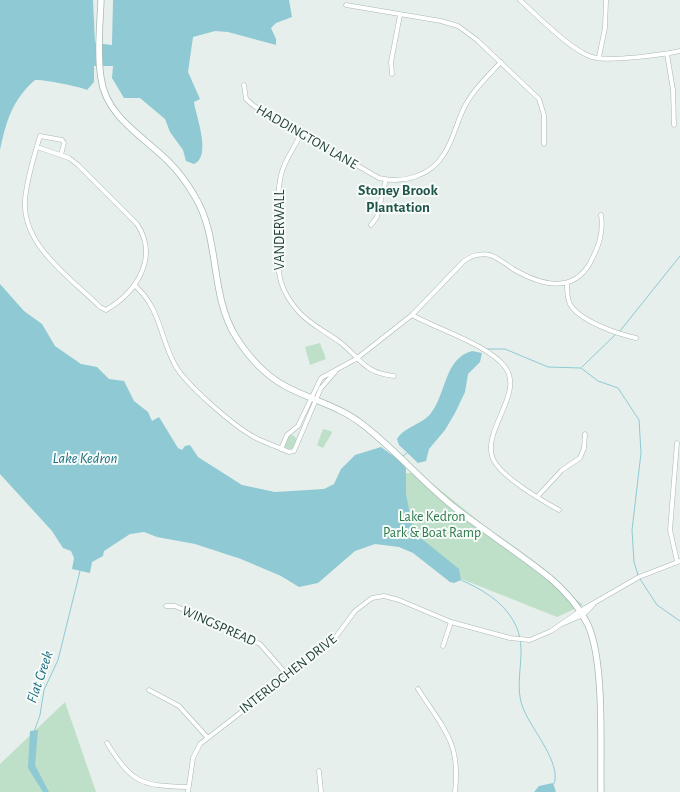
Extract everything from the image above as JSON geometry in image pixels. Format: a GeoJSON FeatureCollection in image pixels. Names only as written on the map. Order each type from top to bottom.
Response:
{"type":"FeatureCollection","features":[{"type":"Feature","properties":{"kind":"street"},"geometry":{"type":"LineString","coordinates":[[101,0],[100,69],[101,79],[108,99],[117,115],[169,162],[198,202],[208,228],[221,303],[236,338],[267,373],[286,386],[341,410],[362,423],[455,508],[564,590],[581,613],[593,641],[598,674],[601,792]]}},
{"type":"Feature","properties":{"kind":"street"},"geometry":{"type":"LineString","coordinates":[[520,0],[560,36],[592,56],[667,54],[680,51]]}},
{"type":"Feature","properties":{"kind":"street"},"geometry":{"type":"LineString","coordinates":[[599,57],[605,28],[606,0]]}},
{"type":"Feature","properties":{"kind":"street"},"geometry":{"type":"LineString","coordinates":[[346,5],[441,21],[458,26],[477,40],[540,99],[544,114],[544,144]]}},
{"type":"Feature","properties":{"kind":"street"},"geometry":{"type":"LineString","coordinates":[[392,74],[391,62],[400,15]]}},
{"type":"Feature","properties":{"kind":"street"},"geometry":{"type":"LineString","coordinates":[[667,54],[673,90],[674,126]]}},
{"type":"Feature","properties":{"kind":"street","name":"HADDINGTON LANE"},"geometry":{"type":"LineString","coordinates":[[244,85],[244,94],[254,106],[360,168],[386,180],[413,178],[431,169],[445,153],[469,99],[501,62]]}},
{"type":"Feature","properties":{"kind":"street","name":"VANDERWALL"},"geometry":{"type":"LineString","coordinates":[[301,134],[286,162],[280,184],[278,255],[281,281],[285,292],[298,311],[343,344],[356,359],[371,371],[381,375],[394,376]]}},
{"type":"Feature","properties":{"kind":"street"},"geometry":{"type":"LineString","coordinates":[[37,147],[61,155],[78,165],[137,224],[143,233],[147,259],[143,272],[134,285],[109,309],[104,310],[43,251],[32,233],[25,201],[37,147],[40,136],[62,140],[64,143],[61,155]]}},
{"type":"Feature","properties":{"kind":"street"},"geometry":{"type":"LineString","coordinates":[[371,225],[377,218],[386,180]]}},
{"type":"Feature","properties":{"kind":"street"},"geometry":{"type":"LineString","coordinates":[[281,449],[287,435],[296,429],[323,383],[336,370],[356,359],[412,315],[464,261],[477,255],[493,256],[530,278],[554,284],[567,284],[581,276],[597,250],[600,240],[601,215]]}},
{"type":"Feature","properties":{"kind":"street"},"geometry":{"type":"LineString","coordinates":[[567,284],[571,306],[582,315],[614,332],[636,338]]}},
{"type":"Feature","properties":{"kind":"street"},"geometry":{"type":"LineString","coordinates":[[134,285],[149,299],[175,365],[185,379],[246,432],[281,449],[289,452],[294,451],[313,398]]}},
{"type":"Feature","properties":{"kind":"street"},"geometry":{"type":"LineString","coordinates":[[412,315],[481,350],[503,364],[510,378],[510,390],[491,441],[494,461],[504,472],[537,497],[559,510]]}},
{"type":"Feature","properties":{"kind":"street"},"geometry":{"type":"LineString","coordinates":[[296,429],[302,432]]}},
{"type":"Feature","properties":{"kind":"street"},"geometry":{"type":"LineString","coordinates":[[537,497],[562,470],[580,458],[584,448],[585,434]]}},
{"type":"Feature","properties":{"kind":"street"},"geometry":{"type":"LineString","coordinates":[[581,613],[642,576],[679,561],[670,530],[677,443]]}},
{"type":"Feature","properties":{"kind":"street","name":"INTERLOCHEN DRIVE"},"geometry":{"type":"LineString","coordinates":[[188,792],[194,753],[207,737],[332,642],[355,611],[372,598],[384,596],[399,600],[451,622],[520,640],[542,636],[581,613]]}},
{"type":"Feature","properties":{"kind":"street","name":"WINGSPREAD"},"geometry":{"type":"LineString","coordinates":[[166,606],[175,606],[260,644],[288,676]]}},
{"type":"Feature","properties":{"kind":"street"},"geometry":{"type":"LineString","coordinates":[[443,646],[451,622]]}},
{"type":"Feature","properties":{"kind":"street"},"geometry":{"type":"LineString","coordinates":[[418,689],[448,733],[457,767],[455,792]]}},
{"type":"Feature","properties":{"kind":"street"},"geometry":{"type":"LineString","coordinates":[[149,690],[179,706],[207,737]]}},
{"type":"Feature","properties":{"kind":"street"},"geometry":{"type":"LineString","coordinates":[[107,743],[124,769],[143,782],[164,786],[188,786]]}},
{"type":"Feature","properties":{"kind":"street"},"geometry":{"type":"LineString","coordinates":[[319,771],[321,792]]}},
{"type":"Feature","properties":{"kind":"green space"},"geometry":{"type":"Polygon","coordinates":[[[320,343],[326,359],[310,365],[305,347],[320,343]]]}},
{"type":"Feature","properties":{"kind":"green space"},"geometry":{"type":"Polygon","coordinates":[[[323,429],[332,433],[323,448],[317,445],[323,429]]]}},
{"type":"Feature","properties":{"kind":"green space"},"geometry":{"type":"Polygon","coordinates":[[[290,435],[295,437],[297,442],[295,447],[290,449],[285,447],[283,442],[285,437],[290,435]]]}},
{"type":"Feature","properties":{"kind":"green space","name":"Lake Kedron Park & Boat Ramp"},"geometry":{"type":"Polygon","coordinates":[[[418,472],[583,605],[557,617],[454,576],[408,548],[399,474],[418,472]]]}},
{"type":"Feature","properties":{"kind":"green space","name":"Flat Creek"},"geometry":{"type":"Polygon","coordinates":[[[65,702],[96,792],[0,792],[0,764],[65,702]]]}},
{"type":"Feature","properties":{"kind":"water"},"geometry":{"type":"Polygon","coordinates":[[[0,0],[93,0],[95,43],[112,45],[113,0],[289,0],[292,17],[276,23],[271,28],[276,39],[276,45],[228,32],[215,31],[193,37],[188,72],[200,99],[194,102],[202,136],[202,153],[199,160],[194,164],[186,161],[183,150],[170,132],[165,119],[140,98],[124,98],[112,78],[113,66],[94,66],[94,82],[87,90],[35,80],[21,95],[11,112],[0,150],[0,0]]]}},
{"type":"Feature","properties":{"kind":"water","name":"Lake Kedron"},"geometry":{"type":"Polygon","coordinates":[[[0,284],[24,311],[42,324],[55,346],[81,364],[97,367],[109,379],[124,381],[134,401],[148,412],[152,421],[159,417],[178,448],[182,450],[185,446],[190,445],[198,457],[242,485],[275,492],[324,489],[334,484],[341,469],[355,455],[381,447],[403,463],[406,469],[406,494],[412,524],[417,535],[459,569],[461,580],[454,583],[450,582],[413,553],[399,547],[375,544],[355,551],[318,583],[299,587],[281,576],[241,559],[195,544],[157,537],[144,532],[130,534],[104,551],[103,556],[92,562],[90,573],[72,569],[74,558],[71,551],[63,548],[52,531],[0,474],[0,284]]]}},
{"type":"Feature","properties":{"kind":"water"},"geometry":{"type":"Polygon","coordinates":[[[472,351],[482,353],[480,362],[468,374],[465,392],[455,413],[445,430],[429,449],[426,461],[418,463],[399,445],[397,439],[404,431],[431,413],[456,361],[472,351]]]}},
{"type":"Feature","properties":{"kind":"water"},"geometry":{"type":"Polygon","coordinates":[[[38,730],[35,765],[49,792],[43,792],[28,768],[30,731],[38,730]]]}},
{"type":"Feature","properties":{"kind":"water"},"geometry":{"type":"Polygon","coordinates":[[[553,783],[556,792],[534,792],[539,786],[553,783]]]}},
{"type":"Feature","properties":{"kind":"waterway"},"geometry":{"type":"LineString","coordinates":[[620,331],[680,256]]}},
{"type":"Feature","properties":{"kind":"waterway"},"geometry":{"type":"LineString","coordinates":[[582,367],[616,334]]}},
{"type":"Feature","properties":{"kind":"waterway"},"geometry":{"type":"LineString","coordinates":[[486,349],[505,349],[548,367],[581,368],[598,381],[618,388],[639,420],[641,453],[632,530],[634,562],[638,575]]}},
{"type":"Feature","properties":{"kind":"waterway"},"geometry":{"type":"LineString","coordinates":[[403,456],[408,452]]}},
{"type":"Feature","properties":{"kind":"waterway","name":"Flat Creek"},"geometry":{"type":"LineString","coordinates":[[34,732],[40,715],[44,690],[58,660],[80,571]]}},
{"type":"Feature","properties":{"kind":"waterway"},"geometry":{"type":"LineString","coordinates":[[640,579],[657,605],[680,621]]}},
{"type":"Feature","properties":{"kind":"waterway"},"geometry":{"type":"LineString","coordinates":[[461,580],[476,587],[498,602],[514,622],[521,643],[520,697],[523,708],[554,766],[554,784]]}},
{"type":"Feature","properties":{"kind":"district","name":"Stoney Brook Plantation"},"geometry":{"type":"Point","coordinates":[398,198]}}]}
